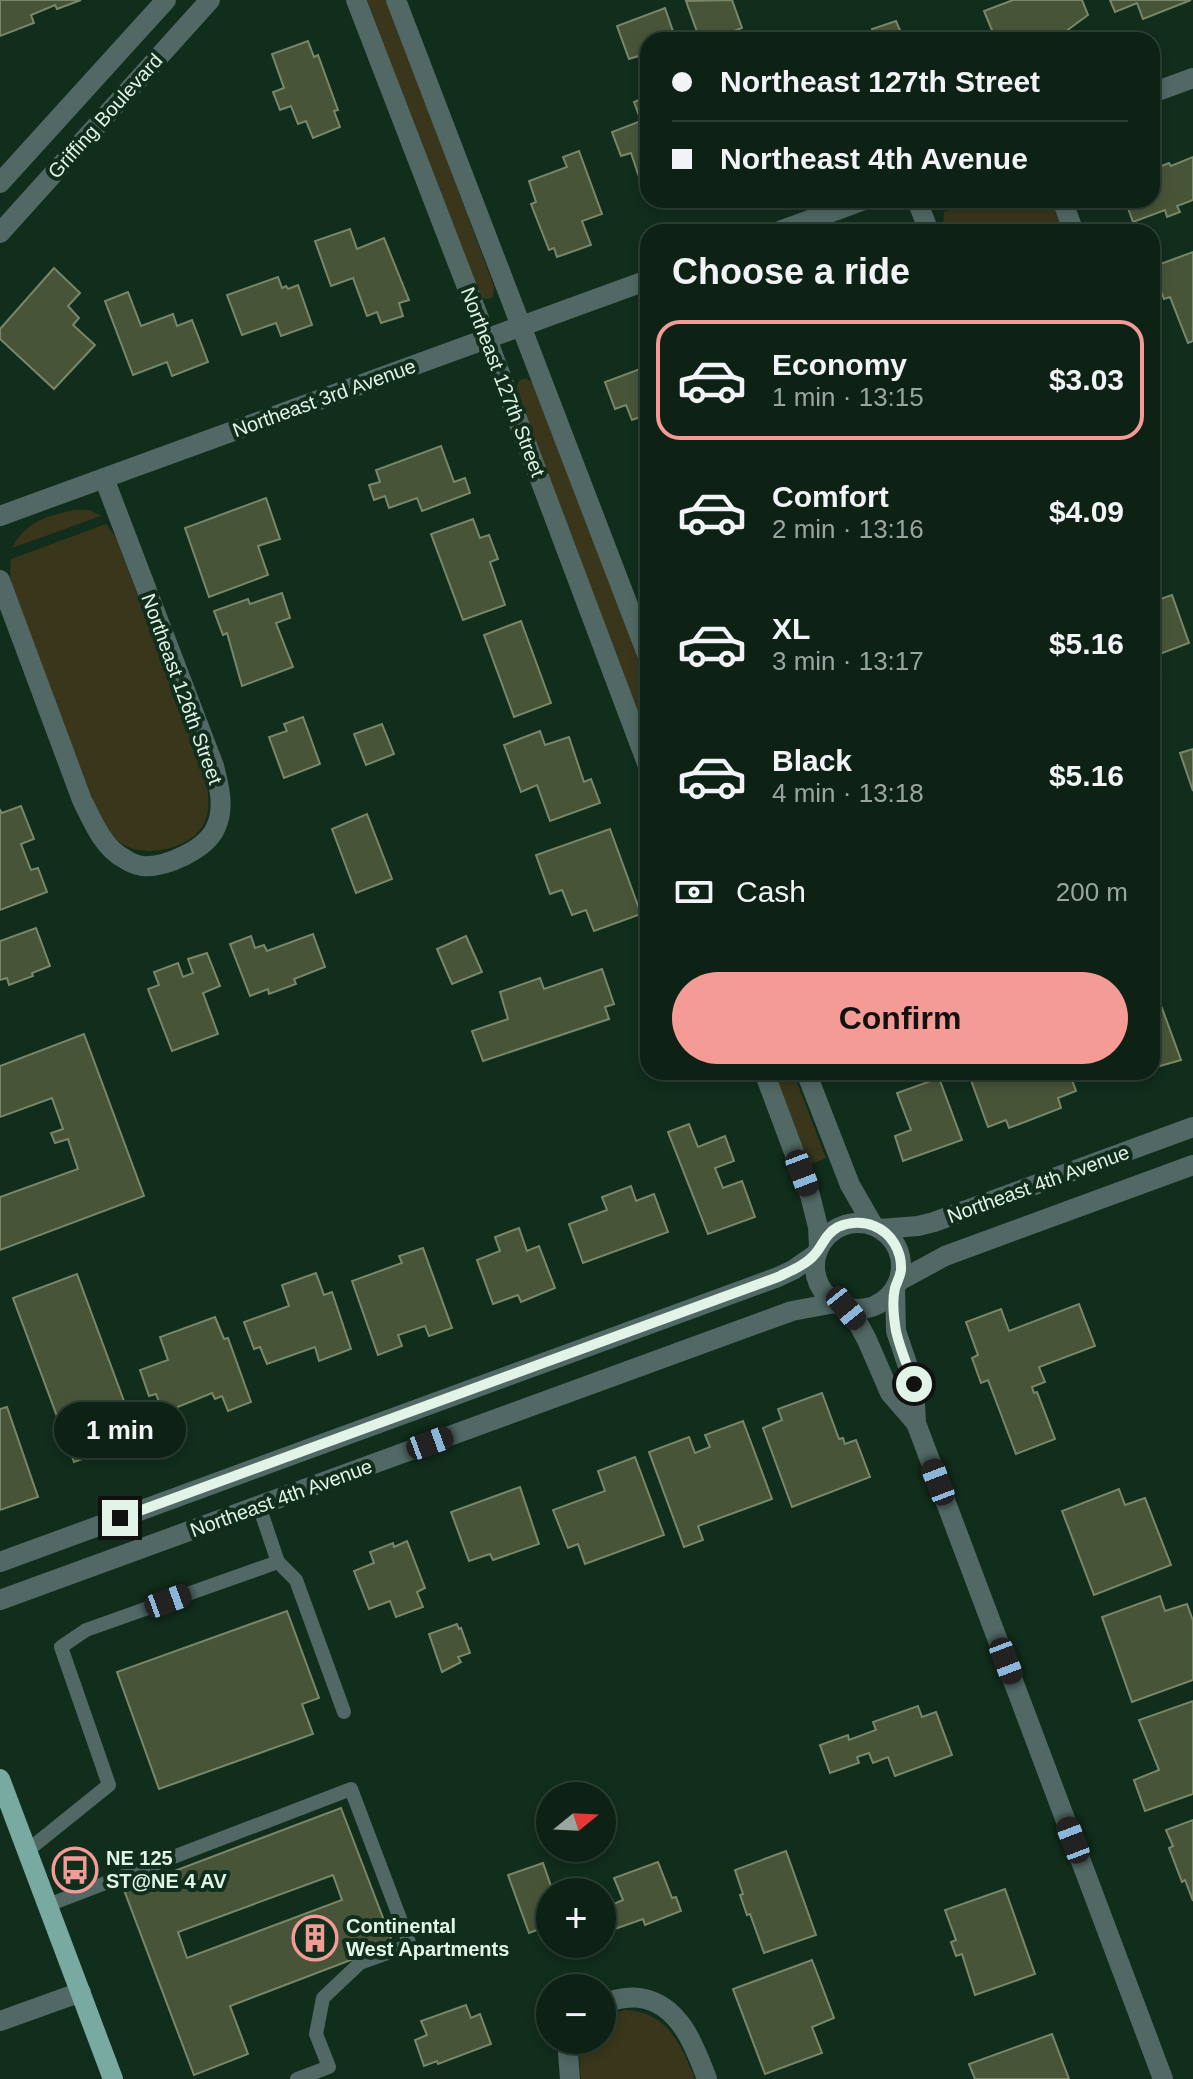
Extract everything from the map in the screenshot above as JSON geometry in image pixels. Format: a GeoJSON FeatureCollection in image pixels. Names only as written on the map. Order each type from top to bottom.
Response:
{"type":"FeatureCollection","features":[{"type":"Feature","properties":{"kind":"main road"},"geometry":{"type":"LineString","coordinates":[[0,1779],[113,2079]]}},
{"type":"Feature","properties":{"kind":"street","name":"Griffing Boulevard"},"geometry":{"type":"LineString","coordinates":[[0,183],[166,0]]}},
{"type":"Feature","properties":{"kind":"street","name":"Griffing Boulevard"},"geometry":{"type":"LineString","coordinates":[[0,233],[210,0]]}},
{"type":"Feature","properties":{"kind":"street","name":"Northeast 127th Street"},"geometry":{"type":"LineString","coordinates":[[356,0],[640,745]]}},
{"type":"Feature","properties":{"kind":"street","name":"Northeast 127th Street"},"geometry":{"type":"LineString","coordinates":[[396,0],[640,636]]}},
{"type":"Feature","properties":{"kind":"street"},"geometry":{"type":"LineString","coordinates":[[1160,90],[1193,78]]}},
{"type":"Feature","properties":{"kind":"street"},"geometry":{"type":"LineString","coordinates":[[799,224],[842,208]]}},
{"type":"Feature","properties":{"kind":"street","name":"Northeast 3rd Avenue"},"geometry":{"type":"LineString","coordinates":[[0,516],[640,283]]}},
{"type":"Feature","properties":{"kind":"street","name":"Northeast 126th Street"},"geometry":{"type":"LineString","coordinates":[[0,580],[82,800],[93,824],[107,843],[122,858],[142,866],[187,855],[205,843],[216,829],[221,811],[214,766],[104,478]]}},
{"type":"Feature","properties":{"kind":"street"},"geometry":{"type":"LineString","coordinates":[[767,1080],[810,1195],[818,1227],[815,1277],[826,1296],[859,1325],[890,1393],[916,1423]]}},
{"type":"Feature","properties":{"kind":"street"},"geometry":{"type":"LineString","coordinates":[[809,1080],[850,1185],[877,1227]]}},
{"type":"Feature","properties":{"kind":"street","name":"Northeast 4th Avenue"},"geometry":{"type":"LineString","coordinates":[[877,1227],[918,1226],[934,1222],[1193,1127]]}},
{"type":"Feature","properties":{"kind":"street","name":"Northeast 4th Avenue"},"geometry":{"type":"LineString","coordinates":[[897,1284],[945,1256],[1193,1165]]}},
{"type":"Feature","properties":{"kind":"street"},"geometry":{"type":"LineString","coordinates":[[817,1250],[836,1228],[861,1222],[877,1227],[890,1236],[900,1257],[896,1331],[914,1384],[916,1423],[1163,2079]]}},
{"type":"Feature","properties":{"kind":"street","name":"Northeast 4th Avenue"},"geometry":{"type":"LineString","coordinates":[[0,1562],[778,1277],[793,1270],[817,1250]]}},
{"type":"Feature","properties":{"kind":"street"},"geometry":{"type":"LineString","coordinates":[[840,1306],[860,1310],[874,1307],[886,1299],[897,1284]]}},
{"type":"Feature","properties":{"kind":"street","name":"Northeast 4th Avenue"},"geometry":{"type":"LineString","coordinates":[[0,1600],[792,1311],[840,1306]]}},
{"type":"Feature","properties":{"kind":"street"},"geometry":{"type":"LineString","coordinates":[[390,1419],[402,1454]]}},
{"type":"Feature","properties":{"kind":"street"},"geometry":{"type":"LineString","coordinates":[[0,2021],[81,1992]]}},
{"type":"Feature","properties":{"kind":"street"},"geometry":{"type":"LineString","coordinates":[[616,2000],[641,1998],[673,2015],[686,2031],[707,2079]]}},
{"type":"Feature","properties":{"kind":"street"},"geometry":{"type":"LineString","coordinates":[[568,2054],[570,2079]]}},
{"type":"Feature","properties":{"kind":"lane"},"geometry":{"type":"LineString","coordinates":[[259,1506],[278,1562],[296,1580],[344,1712]]}},
{"type":"Feature","properties":{"kind":"lane"},"geometry":{"type":"LineString","coordinates":[[27,1851],[109,1785],[61,1647],[86,1630],[278,1562]]}},
{"type":"Feature","properties":{"kind":"lane"},"geometry":{"type":"LineString","coordinates":[[48,1905],[351,1789],[410,1945],[360,1963],[323,1998],[316,2034],[329,2067],[297,2079]]}},
{"type":"Feature","properties":{"kind":"shaded area"},"geometry":{"type":"Polygon","coordinates":[[[367,0],[388,0],[494,287],[491,298],[484,299],[479,295],[367,0]]]}},
{"type":"Feature","properties":{"kind":"shaded area"},"geometry":{"type":"Polygon","coordinates":[[[955,208],[1054,208],[1061,224],[943,224],[944,212],[955,208]]]}},
{"type":"Feature","properties":{"kind":"shaded area"},"geometry":{"type":"Polygon","coordinates":[[[526,378],[535,385],[640,665],[640,717],[517,391],[520,380],[526,378]]]}},
{"type":"Feature","properties":{"kind":"shaded area"},"geometry":{"type":"Polygon","coordinates":[[[75,510],[90,510],[101,516],[12,548],[24,532],[38,521],[75,510]]]}},
{"type":"Feature","properties":{"kind":"shaded area"},"geometry":{"type":"Polygon","coordinates":[[[106,524],[121,551],[206,779],[208,812],[204,823],[191,838],[170,848],[146,851],[126,846],[116,839],[105,824],[12,590],[11,559],[106,524]]]}},
{"type":"Feature","properties":{"kind":"shaded area"},"geometry":{"type":"Polygon","coordinates":[[[777,1080],[796,1080],[826,1158],[809,1165],[777,1080]]]}},
{"type":"Feature","properties":{"kind":"shaded area"},"geometry":{"type":"Polygon","coordinates":[[[624,2010],[639,2012],[661,2023],[684,2053],[695,2079],[581,2079],[580,2054],[616,2054],[616,2013],[624,2010]]]}},
{"type":"Feature","properties":{"kind":"building"},"geometry":{"type":"Polygon","coordinates":[[[0,0],[81,0],[57,9],[55,5],[31,15],[34,23],[0,36],[0,0]]]}},
{"type":"Feature","properties":{"kind":"building"},"geometry":{"type":"Polygon","coordinates":[[[732,0],[742,28],[731,32],[697,32],[686,1],[732,0]]]}},
{"type":"Feature","properties":{"kind":"building"},"geometry":{"type":"Polygon","coordinates":[[[1013,0],[1082,0],[1088,15],[1065,32],[993,32],[984,11],[1013,0]]]}},
{"type":"Feature","properties":{"kind":"building"},"geometry":{"type":"Polygon","coordinates":[[[1110,0],[1191,0],[1143,19],[1137,3],[1115,12],[1110,0]]]}},
{"type":"Feature","properties":{"kind":"building"},"geometry":{"type":"Polygon","coordinates":[[[665,8],[673,32],[640,32],[640,56],[629,59],[617,26],[665,8]]]}},
{"type":"Feature","properties":{"kind":"building"},"geometry":{"type":"Polygon","coordinates":[[[896,21],[901,32],[873,32],[872,29],[896,21]]]}},
{"type":"Feature","properties":{"kind":"building"},"geometry":{"type":"Polygon","coordinates":[[[308,41],[314,57],[318,55],[338,110],[334,111],[340,127],[313,138],[306,121],[298,124],[291,106],[280,110],[273,92],[284,88],[272,54],[308,41]]]}},
{"type":"Feature","properties":{"kind":"building"},"geometry":{"type":"Polygon","coordinates":[[[640,99],[640,118],[634,102],[640,99]]]}},
{"type":"Feature","properties":{"kind":"building"},"geometry":{"type":"Polygon","coordinates":[[[640,121],[640,177],[631,153],[621,156],[612,132],[640,121]]]}},
{"type":"Feature","properties":{"kind":"building"},"geometry":{"type":"Polygon","coordinates":[[[579,151],[602,214],[582,221],[591,245],[557,257],[554,248],[549,250],[531,204],[536,202],[529,181],[567,167],[563,157],[579,151]]]}},
{"type":"Feature","properties":{"kind":"building"},"geometry":{"type":"Polygon","coordinates":[[[1193,157],[1193,200],[1177,206],[1180,212],[1167,217],[1165,210],[1133,222],[1128,208],[1160,208],[1160,167],[1169,163],[1171,166],[1193,157]]]}},
{"type":"Feature","properties":{"kind":"building"},"geometry":{"type":"Polygon","coordinates":[[[350,229],[357,249],[384,238],[409,300],[399,303],[403,316],[381,323],[377,312],[367,316],[353,278],[331,286],[315,241],[350,229]]]}},
{"type":"Feature","properties":{"kind":"building"},"geometry":{"type":"Polygon","coordinates":[[[1193,252],[1193,341],[1188,343],[1170,297],[1164,299],[1160,288],[1160,264],[1193,252]]]}},
{"type":"Feature","properties":{"kind":"building"},"geometry":{"type":"Polygon","coordinates":[[[54,268],[80,293],[68,306],[79,318],[73,325],[95,345],[54,389],[0,339],[0,329],[54,268]]]}},
{"type":"Feature","properties":{"kind":"building"},"geometry":{"type":"Polygon","coordinates":[[[278,277],[282,288],[298,285],[312,325],[281,336],[276,323],[242,335],[227,295],[278,277]]]}},
{"type":"Feature","properties":{"kind":"building"},"geometry":{"type":"Polygon","coordinates":[[[128,292],[141,326],[173,314],[177,326],[192,320],[208,362],[172,376],[167,362],[133,375],[105,301],[128,292]]]}},
{"type":"Feature","properties":{"kind":"building"},"geometry":{"type":"Polygon","coordinates":[[[640,369],[640,417],[632,420],[626,405],[615,409],[605,382],[640,369]]]}},
{"type":"Feature","properties":{"kind":"building"},"geometry":{"type":"Polygon","coordinates":[[[441,446],[454,482],[465,478],[470,493],[422,511],[417,498],[389,508],[385,496],[374,500],[369,485],[380,482],[376,470],[441,446]]]}},
{"type":"Feature","properties":{"kind":"building"},"geometry":{"type":"Polygon","coordinates":[[[266,498],[280,539],[258,546],[268,575],[209,597],[185,528],[266,498]]]}},
{"type":"Feature","properties":{"kind":"building"},"geometry":{"type":"Polygon","coordinates":[[[473,519],[480,538],[489,535],[498,559],[490,562],[505,605],[463,620],[431,534],[473,519]]]}},
{"type":"Feature","properties":{"kind":"building"},"geometry":{"type":"Polygon","coordinates":[[[282,593],[290,618],[276,623],[293,667],[242,686],[227,633],[223,635],[214,611],[248,599],[250,604],[282,593]]]}},
{"type":"Feature","properties":{"kind":"building"},"geometry":{"type":"Polygon","coordinates":[[[1172,595],[1189,643],[1160,654],[1160,599],[1172,595]]]}},
{"type":"Feature","properties":{"kind":"building"},"geometry":{"type":"Polygon","coordinates":[[[521,621],[551,703],[514,717],[484,635],[521,621]]]}},
{"type":"Feature","properties":{"kind":"building"},"geometry":{"type":"Polygon","coordinates":[[[303,717],[320,764],[284,778],[269,737],[287,731],[284,724],[303,717]]]}},
{"type":"Feature","properties":{"kind":"building"},"geometry":{"type":"Polygon","coordinates":[[[382,724],[394,754],[366,765],[354,734],[382,724]]]}},
{"type":"Feature","properties":{"kind":"building"},"geometry":{"type":"Polygon","coordinates":[[[540,731],[545,745],[569,737],[584,782],[591,779],[600,803],[550,821],[537,785],[521,792],[504,745],[540,731]]]}},
{"type":"Feature","properties":{"kind":"building"},"geometry":{"type":"Polygon","coordinates":[[[1193,749],[1193,791],[1180,753],[1193,749]]]}},
{"type":"Feature","properties":{"kind":"building"},"geometry":{"type":"Polygon","coordinates":[[[21,806],[34,839],[21,844],[31,870],[38,868],[47,892],[0,910],[0,810],[2,813],[21,806]]]}},
{"type":"Feature","properties":{"kind":"building"},"geometry":{"type":"Polygon","coordinates":[[[367,814],[392,879],[356,893],[332,829],[367,814]]]}},
{"type":"Feature","properties":{"kind":"building"},"geometry":{"type":"Polygon","coordinates":[[[610,829],[640,914],[594,931],[586,910],[572,915],[562,890],[550,894],[536,855],[610,829]]]}},
{"type":"Feature","properties":{"kind":"building"},"geometry":{"type":"Polygon","coordinates":[[[36,928],[50,966],[9,985],[7,978],[0,980],[0,941],[36,928]]]}},
{"type":"Feature","properties":{"kind":"building"},"geometry":{"type":"Polygon","coordinates":[[[313,934],[325,967],[294,979],[296,984],[269,994],[268,989],[250,996],[230,944],[251,936],[255,948],[264,945],[267,951],[313,934]]]}},
{"type":"Feature","properties":{"kind":"building"},"geometry":{"type":"Polygon","coordinates":[[[466,936],[482,972],[452,984],[437,949],[466,936]]]}},
{"type":"Feature","properties":{"kind":"building"},"geometry":{"type":"Polygon","coordinates":[[[207,953],[220,986],[203,993],[218,1034],[172,1051],[148,989],[159,985],[154,972],[178,963],[183,977],[193,973],[188,959],[207,953]]]}},
{"type":"Feature","properties":{"kind":"building"},"geometry":{"type":"Polygon","coordinates":[[[602,969],[614,1004],[605,1007],[609,1019],[483,1061],[472,1031],[508,1019],[500,992],[540,978],[544,989],[602,969]]]}},
{"type":"Feature","properties":{"kind":"building"},"geometry":{"type":"Polygon","coordinates":[[[1160,1009],[1181,1060],[1160,1066],[1160,1009]]]}},
{"type":"Feature","properties":{"kind":"building"},"geometry":{"type":"Polygon","coordinates":[[[84,1034],[144,1196],[0,1250],[0,1197],[78,1169],[68,1139],[55,1143],[51,1133],[63,1129],[52,1098],[0,1117],[0,1066],[84,1034]]]}},
{"type":"Feature","properties":{"kind":"building"},"geometry":{"type":"Polygon","coordinates":[[[940,1080],[962,1140],[903,1161],[895,1136],[911,1130],[897,1093],[940,1080]]]}},
{"type":"Feature","properties":{"kind":"building"},"geometry":{"type":"Polygon","coordinates":[[[971,1080],[1072,1080],[1076,1091],[1058,1098],[1061,1108],[1009,1128],[1006,1120],[988,1127],[971,1080]]]}},
{"type":"Feature","properties":{"kind":"building"},"geometry":{"type":"Polygon","coordinates":[[[689,1124],[698,1147],[725,1136],[734,1161],[715,1168],[723,1188],[742,1181],[755,1217],[708,1234],[668,1132],[689,1124]]]}},
{"type":"Feature","properties":{"kind":"building"},"geometry":{"type":"Polygon","coordinates":[[[631,1186],[636,1201],[654,1194],[668,1232],[583,1263],[569,1224],[607,1210],[602,1197],[631,1186]]]}},
{"type":"Feature","properties":{"kind":"building"},"geometry":{"type":"Polygon","coordinates":[[[519,1228],[527,1251],[539,1246],[555,1288],[521,1302],[518,1295],[493,1304],[477,1260],[500,1251],[495,1237],[519,1228]]]}},
{"type":"Feature","properties":{"kind":"building"},"geometry":{"type":"Polygon","coordinates":[[[423,1248],[452,1328],[429,1336],[425,1326],[398,1335],[402,1346],[378,1355],[352,1281],[402,1263],[399,1256],[423,1248]]]}},
{"type":"Feature","properties":{"kind":"building"},"geometry":{"type":"Polygon","coordinates":[[[316,1273],[324,1295],[332,1292],[351,1349],[319,1361],[315,1347],[267,1364],[260,1347],[254,1349],[244,1322],[289,1306],[282,1285],[316,1273]]]}},
{"type":"Feature","properties":{"kind":"building"},"geometry":{"type":"Polygon","coordinates":[[[77,1274],[138,1439],[74,1462],[13,1298],[77,1274]]]}},
{"type":"Feature","properties":{"kind":"building"},"geometry":{"type":"Polygon","coordinates":[[[1079,1304],[1095,1346],[1039,1367],[1045,1382],[1032,1387],[1034,1393],[1037,1392],[1055,1439],[1016,1454],[988,1380],[981,1383],[972,1358],[978,1355],[966,1322],[1001,1309],[1009,1331],[1079,1304]]]}},
{"type":"Feature","properties":{"kind":"building"},"geometry":{"type":"Polygon","coordinates":[[[215,1317],[224,1339],[228,1338],[251,1402],[228,1411],[222,1396],[215,1399],[212,1393],[163,1413],[156,1394],[149,1396],[140,1370],[168,1360],[160,1337],[215,1317]]]}},
{"type":"Feature","properties":{"kind":"building"},"geometry":{"type":"Polygon","coordinates":[[[822,1393],[839,1439],[843,1438],[845,1444],[856,1440],[870,1477],[792,1507],[763,1428],[782,1420],[778,1409],[822,1393]]]}},
{"type":"Feature","properties":{"kind":"building"},"geometry":{"type":"Polygon","coordinates":[[[7,1407],[38,1497],[0,1510],[0,1409],[7,1407]]]}},
{"type":"Feature","properties":{"kind":"building"},"geometry":{"type":"Polygon","coordinates":[[[743,1421],[772,1499],[698,1526],[703,1540],[684,1547],[649,1452],[689,1437],[695,1453],[710,1447],[705,1435],[743,1421]]]}},
{"type":"Feature","properties":{"kind":"building"},"geometry":{"type":"Polygon","coordinates":[[[635,1457],[664,1535],[585,1564],[578,1544],[568,1548],[553,1510],[605,1491],[598,1471],[635,1457]]]}},
{"type":"Feature","properties":{"kind":"building"},"geometry":{"type":"Polygon","coordinates":[[[520,1487],[539,1544],[493,1560],[490,1554],[469,1561],[451,1512],[520,1487]]]}},
{"type":"Feature","properties":{"kind":"building"},"geometry":{"type":"Polygon","coordinates":[[[1119,1489],[1125,1505],[1145,1498],[1171,1565],[1094,1595],[1062,1511],[1119,1489]]]}},
{"type":"Feature","properties":{"kind":"building"},"geometry":{"type":"Polygon","coordinates":[[[407,1541],[425,1588],[417,1592],[423,1607],[396,1617],[390,1601],[369,1609],[354,1571],[374,1563],[370,1552],[407,1541]]]}},
{"type":"Feature","properties":{"kind":"building"},"geometry":{"type":"Polygon","coordinates":[[[1160,1596],[1165,1611],[1187,1604],[1193,1621],[1193,1680],[1132,1702],[1102,1617],[1160,1596]]]}},
{"type":"Feature","properties":{"kind":"building"},"geometry":{"type":"Polygon","coordinates":[[[287,1611],[319,1698],[302,1704],[313,1734],[159,1789],[117,1672],[287,1611]]]}},
{"type":"Feature","properties":{"kind":"building"},"geometry":{"type":"Polygon","coordinates":[[[457,1624],[470,1653],[458,1657],[461,1662],[442,1672],[429,1634],[457,1624]]]}},
{"type":"Feature","properties":{"kind":"building"},"geometry":{"type":"Polygon","coordinates":[[[1193,1701],[1193,1794],[1145,1811],[1134,1780],[1159,1770],[1139,1720],[1193,1701]]]}},
{"type":"Feature","properties":{"kind":"building"},"geometry":{"type":"Polygon","coordinates":[[[918,1706],[922,1717],[936,1712],[952,1755],[895,1776],[888,1757],[873,1763],[869,1753],[857,1757],[859,1763],[830,1773],[820,1745],[848,1735],[849,1740],[876,1730],[873,1722],[918,1706]]]}},
{"type":"Feature","properties":{"kind":"building","name":"Continental West Apartments"},"geometry":{"type":"Polygon","coordinates":[[[341,1808],[393,1944],[230,2006],[248,2054],[194,2075],[124,1890],[341,1808]],[[333,1875],[178,1932],[187,1958],[342,1900],[333,1875]]]}},
{"type":"Feature","properties":{"kind":"building"},"geometry":{"type":"Polygon","coordinates":[[[1193,1820],[1193,1901],[1169,1848],[1173,1846],[1166,1830],[1193,1820]]]}},
{"type":"Feature","properties":{"kind":"building"},"geometry":{"type":"Polygon","coordinates":[[[786,1851],[816,1935],[764,1953],[740,1895],[743,1894],[735,1870],[786,1851]]]}},
{"type":"Feature","properties":{"kind":"building"},"geometry":{"type":"Polygon","coordinates":[[[658,1862],[672,1898],[676,1897],[681,1911],[645,1925],[643,1919],[616,1929],[616,1903],[623,1900],[614,1878],[658,1862]]]}},
{"type":"Feature","properties":{"kind":"building"},"geometry":{"type":"Polygon","coordinates":[[[543,1863],[548,1878],[536,1878],[536,1930],[529,1933],[508,1875],[543,1863]]]}},
{"type":"Feature","properties":{"kind":"building"},"geometry":{"type":"Polygon","coordinates":[[[1005,1889],[1035,1974],[975,1995],[962,1954],[956,1956],[951,1942],[956,1940],[945,1910],[1005,1889]]]}},
{"type":"Feature","properties":{"kind":"building"},"geometry":{"type":"Polygon","coordinates":[[[812,1960],[834,2018],[812,2027],[822,2053],[765,2074],[733,1989],[812,1960]]]}},
{"type":"Feature","properties":{"kind":"building"},"geometry":{"type":"Polygon","coordinates":[[[466,2005],[471,2018],[480,2014],[491,2044],[438,2064],[437,2061],[424,2066],[415,2040],[427,2035],[421,2021],[466,2005]]]}},
{"type":"Feature","properties":{"kind":"building"},"geometry":{"type":"Polygon","coordinates":[[[1052,2034],[1069,2079],[975,2079],[969,2064],[1052,2034]]]}},
{"type":"Feature","properties":{"kind":"place","name":"NE 125 ST@NE 4 AV"},"geometry":{"type":"Point","coordinates":[75,1870]}},
{"type":"Feature","properties":{"kind":"place","name":"Continental West Apartments"},"geometry":{"type":"Point","coordinates":[315,1938]}},
{"type":"Feature","properties":{"kind":"route"},"geometry":{"type":"LineString","coordinates":[[120,1518],[778,1277],[816,1254],[826,1236],[848,1223],[873,1225],[890,1236],[896,1246],[901,1269],[895,1288],[896,1331],[914,1384]]}}]}
